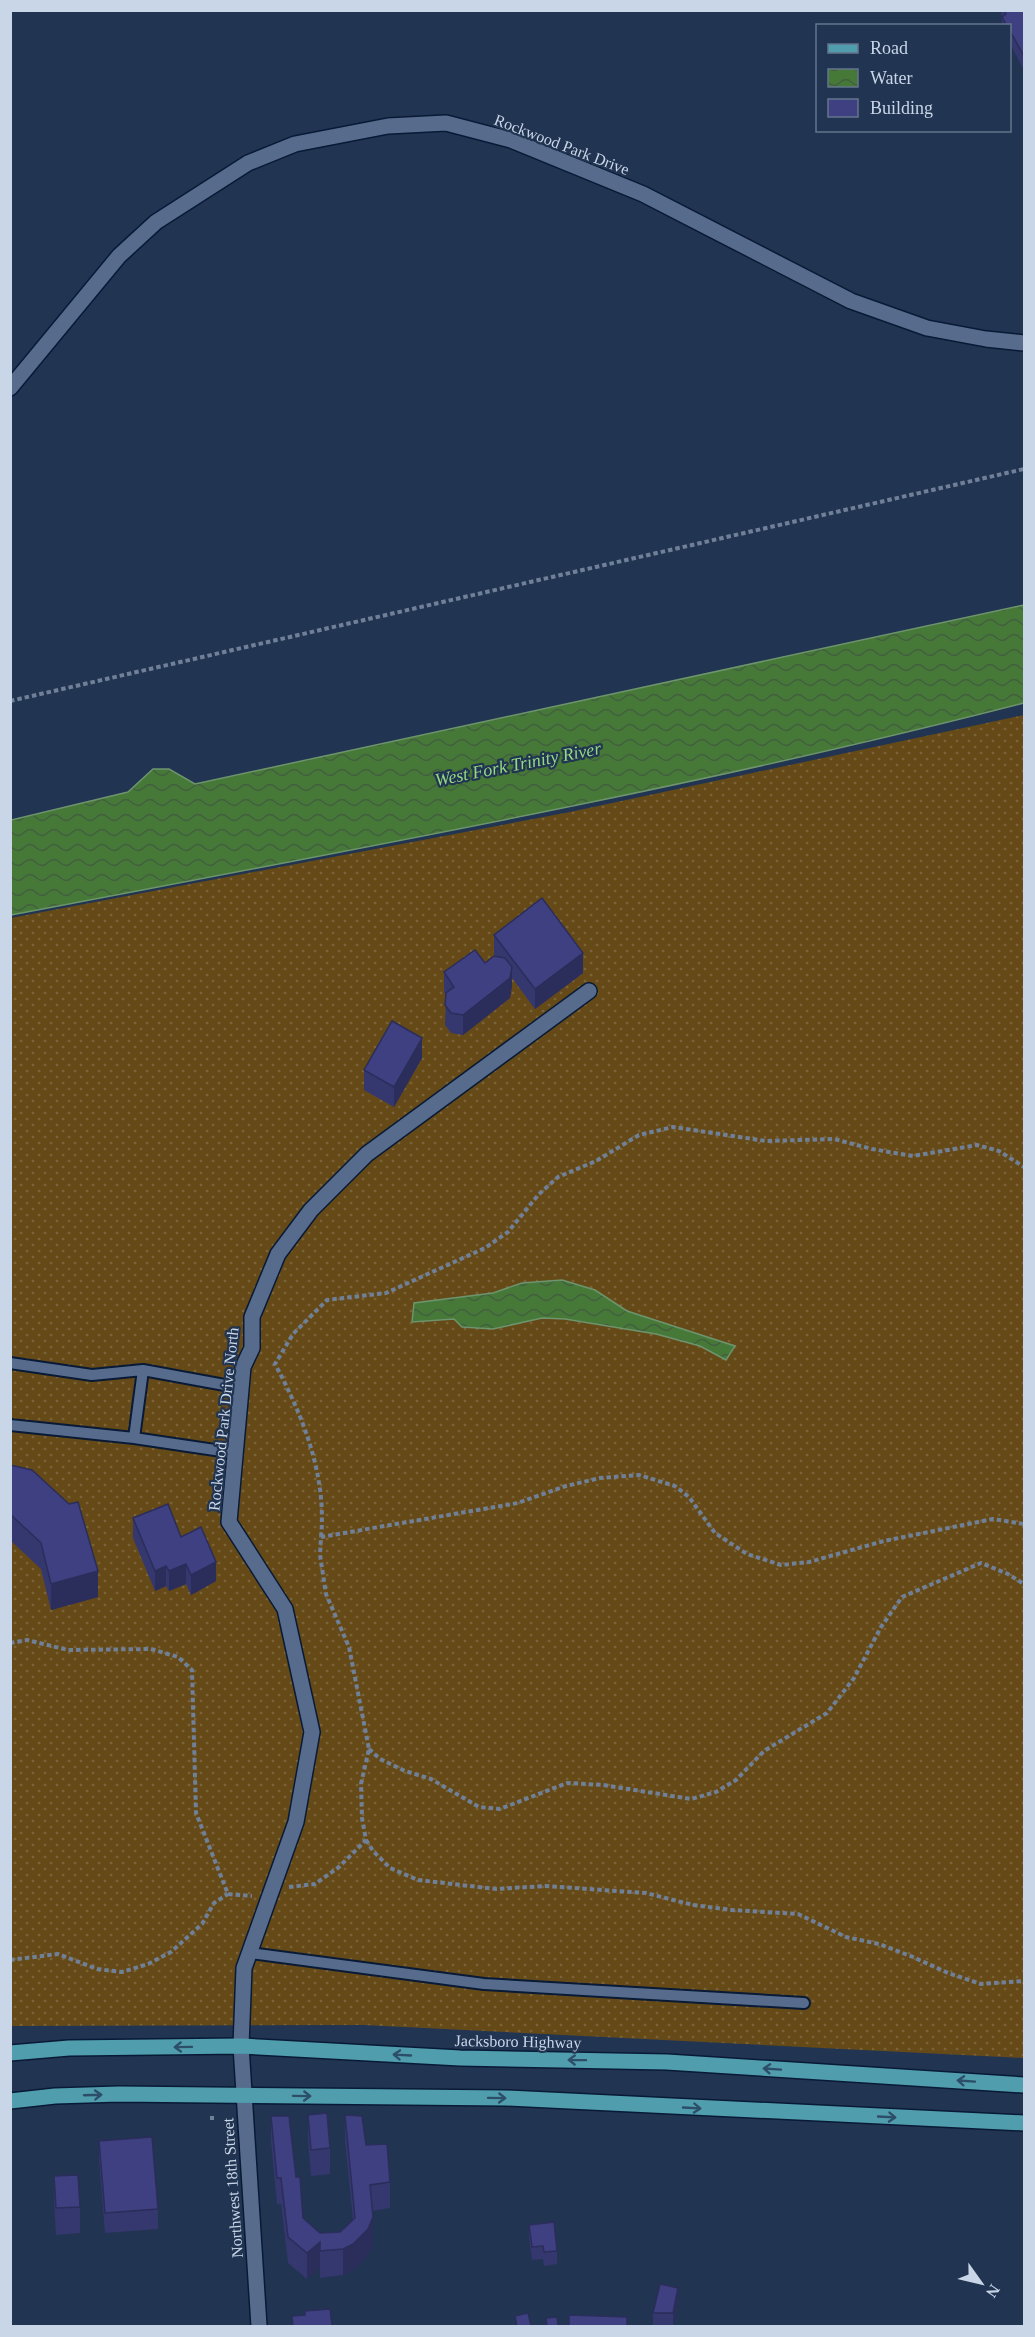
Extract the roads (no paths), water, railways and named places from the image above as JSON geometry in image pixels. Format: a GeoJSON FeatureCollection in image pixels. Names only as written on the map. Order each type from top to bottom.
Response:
{"type":"FeatureCollection","features":[{"type":"Feature","properties":{"kind":"main road","name":"Jacksboro Highway"},"geometry":{"type":"LineString","coordinates":[[10,2053],[69,2049],[242,2046],[460,2058],[667,2062],[1024,2085]]}},
{"type":"Feature","properties":{"kind":"main road"},"geometry":{"type":"LineString","coordinates":[[10,2101],[55,2096],[119,2094],[506,2098],[1024,2123]]}},
{"type":"Feature","properties":{"kind":"street","name":"Rockwood Park Drive"},"geometry":{"type":"LineString","coordinates":[[10,388],[118,256],[156,222],[248,163],[296,144],[388,126],[446,123],[512,140],[643,194],[851,301],[927,328],[986,339],[1024,343]]}},
{"type":"Feature","properties":{"kind":"street","name":"Rockwood Park Drive North"},"geometry":{"type":"LineString","coordinates":[[242,2046],[244,1968],[296,1822],[312,1732],[285,1609],[229,1522],[243,1367],[252,1348],[252,1317],[278,1254],[311,1210],[366,1154],[589,991]]}},
{"type":"Feature","properties":{"kind":"street","name":"Northwest 18th Street"},"geometry":{"type":"LineString","coordinates":[[242,2046],[259,2326]]}},
{"type":"Feature","properties":{"kind":"lane"},"geometry":{"type":"LineString","coordinates":[[10,1363],[92,1375],[143,1371],[241,1388]]}},
{"type":"Feature","properties":{"kind":"lane"},"geometry":{"type":"LineString","coordinates":[[134,1438],[143,1371]]}},
{"type":"Feature","properties":{"kind":"lane"},"geometry":{"type":"LineString","coordinates":[[10,1425],[134,1438],[235,1453]]}},
{"type":"Feature","properties":{"kind":"lane"},"geometry":{"type":"LineString","coordinates":[[250,1953],[484,1984],[804,2003]]}},
{"type":"Feature","properties":{"kind":"water","name":"West Fork Trinity River"},"geometry":{"type":"Polygon","coordinates":[[[1024,605],[1024,703],[646,791],[11,915],[11,820],[128,792],[153,769],[169,769],[195,784],[1024,605]]]}},
{"type":"Feature","properties":{"kind":"water"},"geometry":{"type":"Polygon","coordinates":[[[562,1280],[595,1290],[627,1311],[735,1346],[726,1360],[700,1346],[656,1334],[565,1319],[542,1318],[493,1329],[462,1327],[454,1319],[412,1322],[414,1303],[493,1293],[522,1283],[562,1280]]]}}]}
